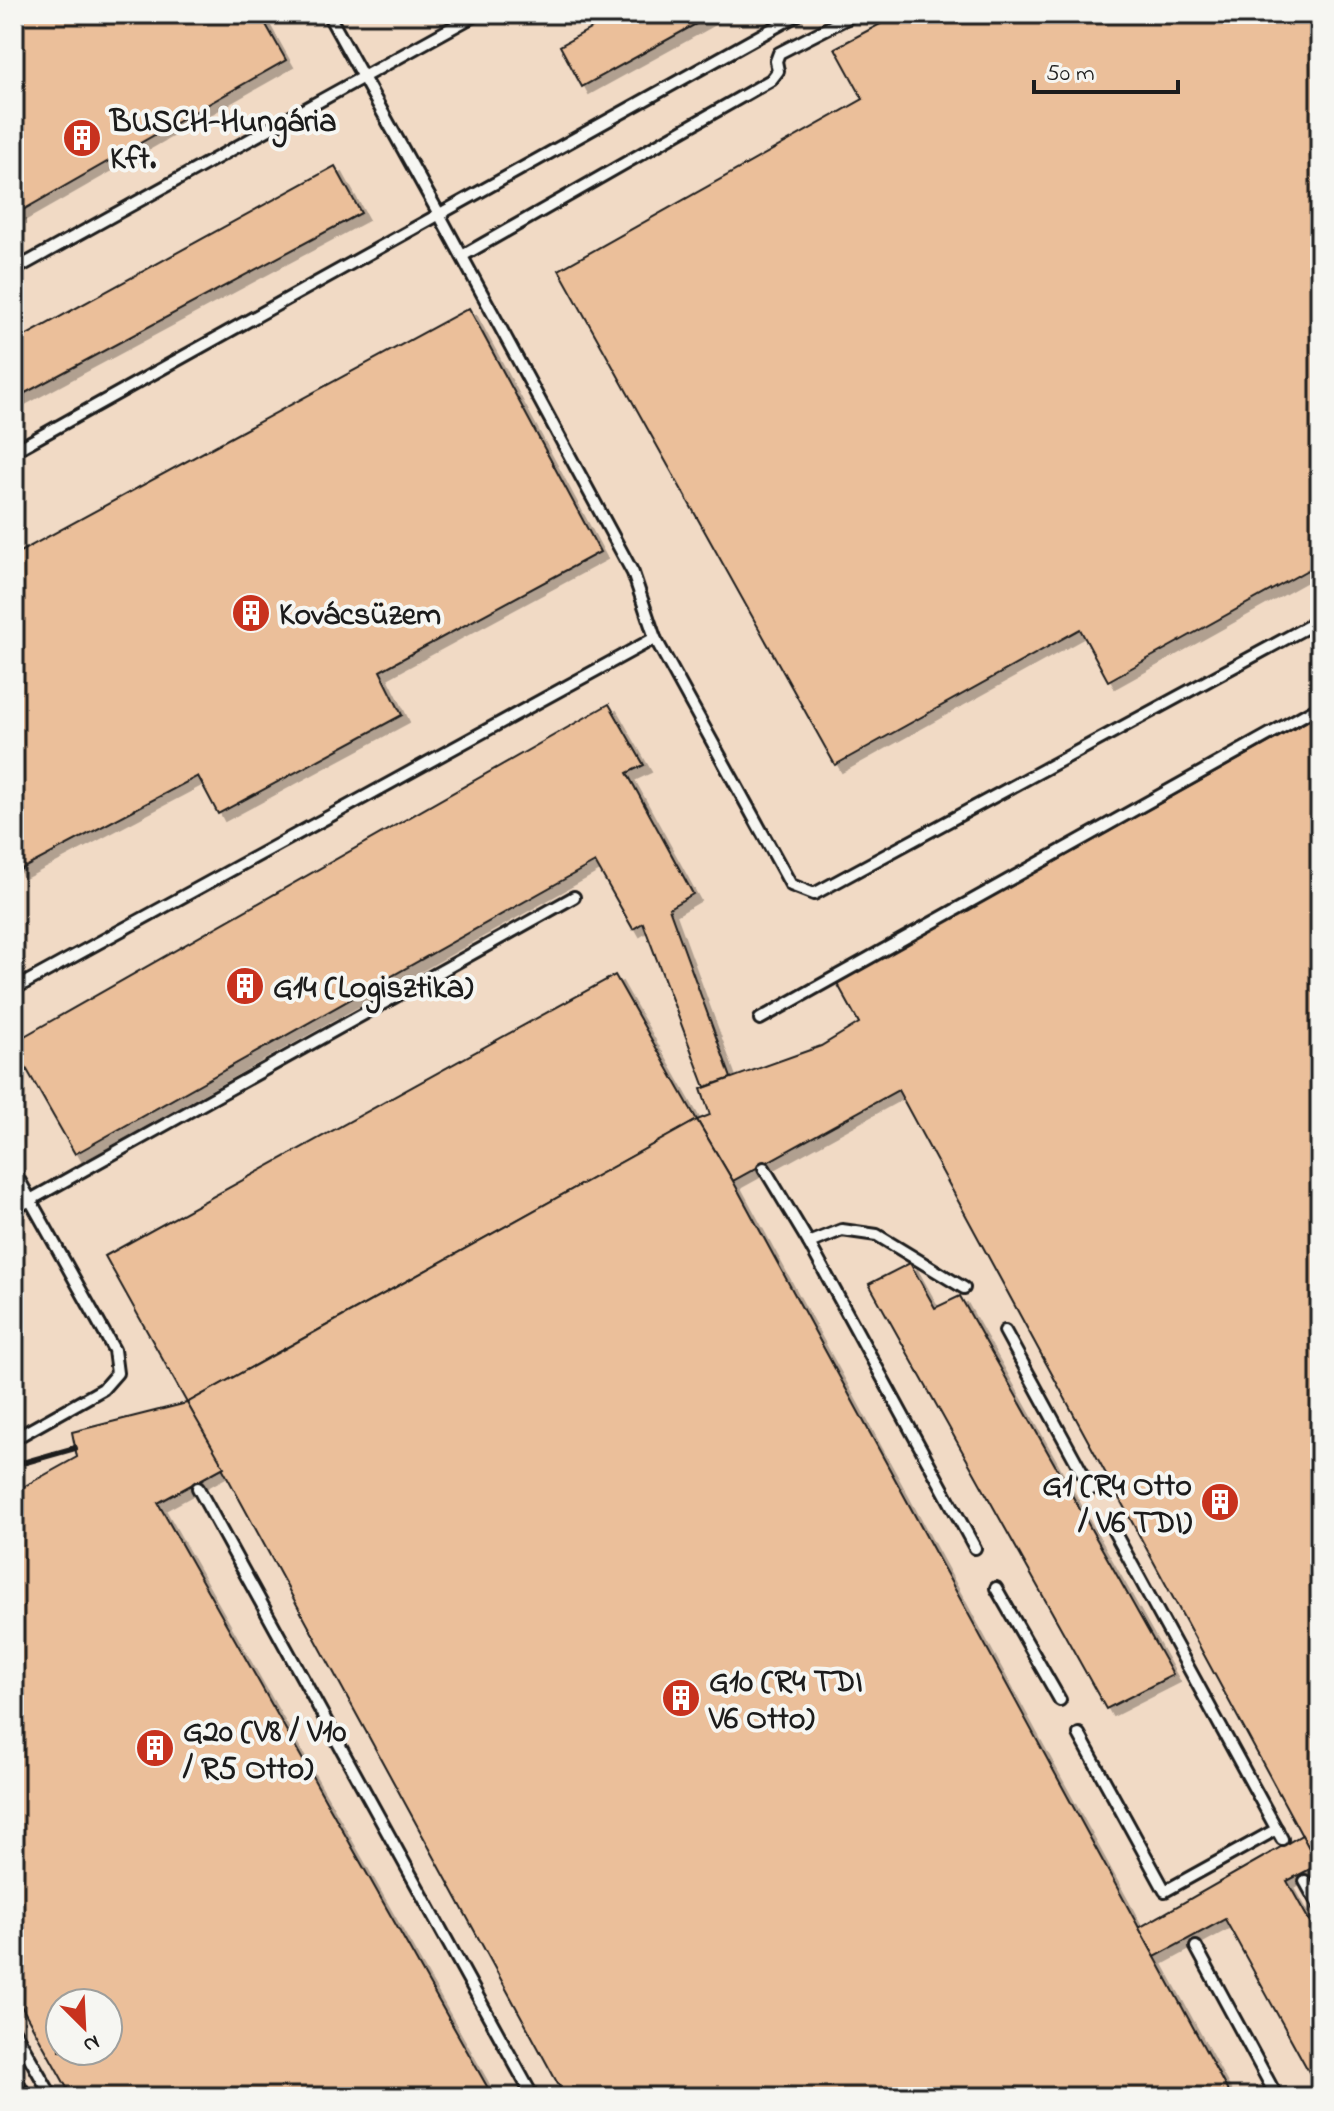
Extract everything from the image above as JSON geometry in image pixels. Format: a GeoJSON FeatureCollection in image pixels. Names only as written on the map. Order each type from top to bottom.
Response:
{"type":"FeatureCollection","features":[{"type":"Feature","properties":{"kind":"lane"},"geometry":{"type":"LineString","coordinates":[[328,14],[633,573],[655,638],[791,885],[814,894],[1320,620]]}},
{"type":"Feature","properties":{"kind":"lane"},"geometry":{"type":"LineString","coordinates":[[14,270],[477,14]]}},
{"type":"Feature","properties":{"kind":"lane"},"geometry":{"type":"LineString","coordinates":[[14,451],[799,14]]}},
{"type":"Feature","properties":{"kind":"lane"},"geometry":{"type":"LineString","coordinates":[[462,256],[771,80],[778,71],[776,61],[779,53],[855,14]]}},
{"type":"Feature","properties":{"kind":"lane"},"geometry":{"type":"LineString","coordinates":[[14,989],[655,638]]}},
{"type":"Feature","properties":{"kind":"lane"},"geometry":{"type":"LineString","coordinates":[[760,1019],[1320,706]]}},
{"type":"Feature","properties":{"kind":"lane"},"geometry":{"type":"LineString","coordinates":[[14,1209],[574,897]]}},
{"type":"Feature","properties":{"kind":"lane"},"geometry":{"type":"LineString","coordinates":[[764,1168],[809,1243],[975,1548]]}},
{"type":"Feature","properties":{"kind":"lane"},"geometry":{"type":"LineString","coordinates":[[14,1171],[114,1350],[117,1373],[103,1389],[14,1439]]}},
{"type":"Feature","properties":{"kind":"lane"},"geometry":{"type":"LineString","coordinates":[[809,1243],[842,1230],[877,1235],[964,1288]]}},
{"type":"Feature","properties":{"kind":"lane"},"geometry":{"type":"LineString","coordinates":[[1005,1331],[1091,1489]]}},
{"type":"Feature","properties":{"kind":"lane"},"geometry":{"type":"LineString","coordinates":[[198,1488],[533,2097]]}},
{"type":"Feature","properties":{"kind":"lane"},"geometry":{"type":"LineString","coordinates":[[1079,1734],[1165,1891],[1280,1834],[1111,1526]]}},
{"type":"Feature","properties":{"kind":"lane"},"geometry":{"type":"LineString","coordinates":[[996,1588],[1060,1700]]}},
{"type":"Feature","properties":{"kind":"lane"},"geometry":{"type":"LineString","coordinates":[[1305,1881],[1320,1908]]}},
{"type":"Feature","properties":{"kind":"lane"},"geometry":{"type":"LineString","coordinates":[[1196,1947],[1277,2097]]}},
{"type":"Feature","properties":{"kind":"lane"},"geometry":{"type":"LineString","coordinates":[[14,2030],[52,2097]]}},
{"type":"Feature","properties":{"kind":"shaded area"},"geometry":{"type":"Polygon","coordinates":[[[14,14],[1320,14],[1320,2097],[14,2097],[14,14]]]}},
{"type":"Feature","properties":{"kind":"building","name":"BUSCH-Hungária Kft."},"geometry":{"type":"Polygon","coordinates":[[[14,14],[260,14],[286,60],[14,215],[14,14]]]}},
{"type":"Feature","properties":{"kind":"building"},"geometry":{"type":"Polygon","coordinates":[[[617,14],[714,14],[582,87],[560,46],[617,14]]]}},
{"type":"Feature","properties":{"kind":"building"},"geometry":{"type":"Polygon","coordinates":[[[899,14],[1320,14],[1320,563],[1108,681],[1080,629],[835,765],[559,270],[863,99],[835,48],[899,14]]]}},
{"type":"Feature","properties":{"kind":"building"},"geometry":{"type":"Polygon","coordinates":[[[335,166],[361,213],[14,399],[14,342],[335,166]]]}},
{"type":"Feature","properties":{"kind":"building","name":"Kovácsüzem"},"geometry":{"type":"Polygon","coordinates":[[[469,308],[600,552],[380,671],[402,715],[218,814],[198,776],[18,871],[14,865],[14,555],[469,308]]]}},
{"type":"Feature","properties":{"kind":"building","name":"G14 (Logisztika)"},"geometry":{"type":"Polygon","coordinates":[[[609,704],[644,765],[627,773],[693,894],[669,908],[731,1078],[705,1087],[643,923],[633,929],[595,862],[75,1154],[14,1042],[609,704]]]}},
{"type":"Feature","properties":{"kind":"building","name":"G1 (R4 Otto / V6 TDI)"},"geometry":{"type":"Polygon","coordinates":[[[1320,714],[1320,1869],[898,1090],[733,1181],[697,1120],[710,1115],[701,1089],[821,1046],[859,1023],[837,983],[1320,714]]]}},
{"type":"Feature","properties":{"kind":"building"},"geometry":{"type":"Polygon","coordinates":[[[615,975],[697,1120],[187,1403],[105,1256],[615,975]]]}},
{"type":"Feature","properties":{"kind":"building","name":"G10 (R4 TDI V6 Otto)"},"geometry":{"type":"Polygon","coordinates":[[[697,1120],[1231,2097],[565,2097],[187,1403],[697,1120]]]}},
{"type":"Feature","properties":{"kind":"building"},"geometry":{"type":"Polygon","coordinates":[[[910,1263],[935,1308],[960,1296],[1173,1675],[1106,1709],[869,1284],[910,1263]]]}},
{"type":"Feature","properties":{"kind":"building","name":"G20 (V8 / V10 / R5 Otto)"},"geometry":{"type":"Polygon","coordinates":[[[187,1403],[224,1467],[158,1503],[493,2097],[72,2097],[55,2067],[124,2067],[124,1987],[44,1987],[44,2047],[14,1993],[14,1492],[77,1457],[72,1432],[187,1403]]]}},
{"type":"Feature","properties":{"kind":"building"},"geometry":{"type":"Polygon","coordinates":[[[1302,1835],[1318,1865],[1287,1881],[1320,1940],[1320,2092],[1225,1919],[1155,1957],[1139,1928],[1302,1835]]]}},
{"type":"Feature","properties":{"kind":"railway"},"geometry":{"type":"LineString","coordinates":[[14,1462],[26,1462],[75,1448]]}},
{"type":"Feature","properties":{"kind":"railway"},"geometry":{"type":"LineString","coordinates":[[14,2065],[32,2097]]}},
{"type":"Feature","properties":{"kind":"place","name":"BUSCH-Hungária Kft."},"geometry":{"type":"Point","coordinates":[82,138]}},
{"type":"Feature","properties":{"kind":"place","name":"Kovácsüzem"},"geometry":{"type":"Point","coordinates":[251,613]}},
{"type":"Feature","properties":{"kind":"place","name":"G14 (Logisztika)"},"geometry":{"type":"Point","coordinates":[245,986]}},
{"type":"Feature","properties":{"kind":"place","name":"G1 (R4 Otto / V6 TDI)"},"geometry":{"type":"Point","coordinates":[1220,1502]}},
{"type":"Feature","properties":{"kind":"place","name":"G10 (R4 TDI V6 Otto)"},"geometry":{"type":"Point","coordinates":[681,1698]}},
{"type":"Feature","properties":{"kind":"place","name":"G20 (V8 / V10 / R5 Otto)"},"geometry":{"type":"Point","coordinates":[155,1748]}}]}
